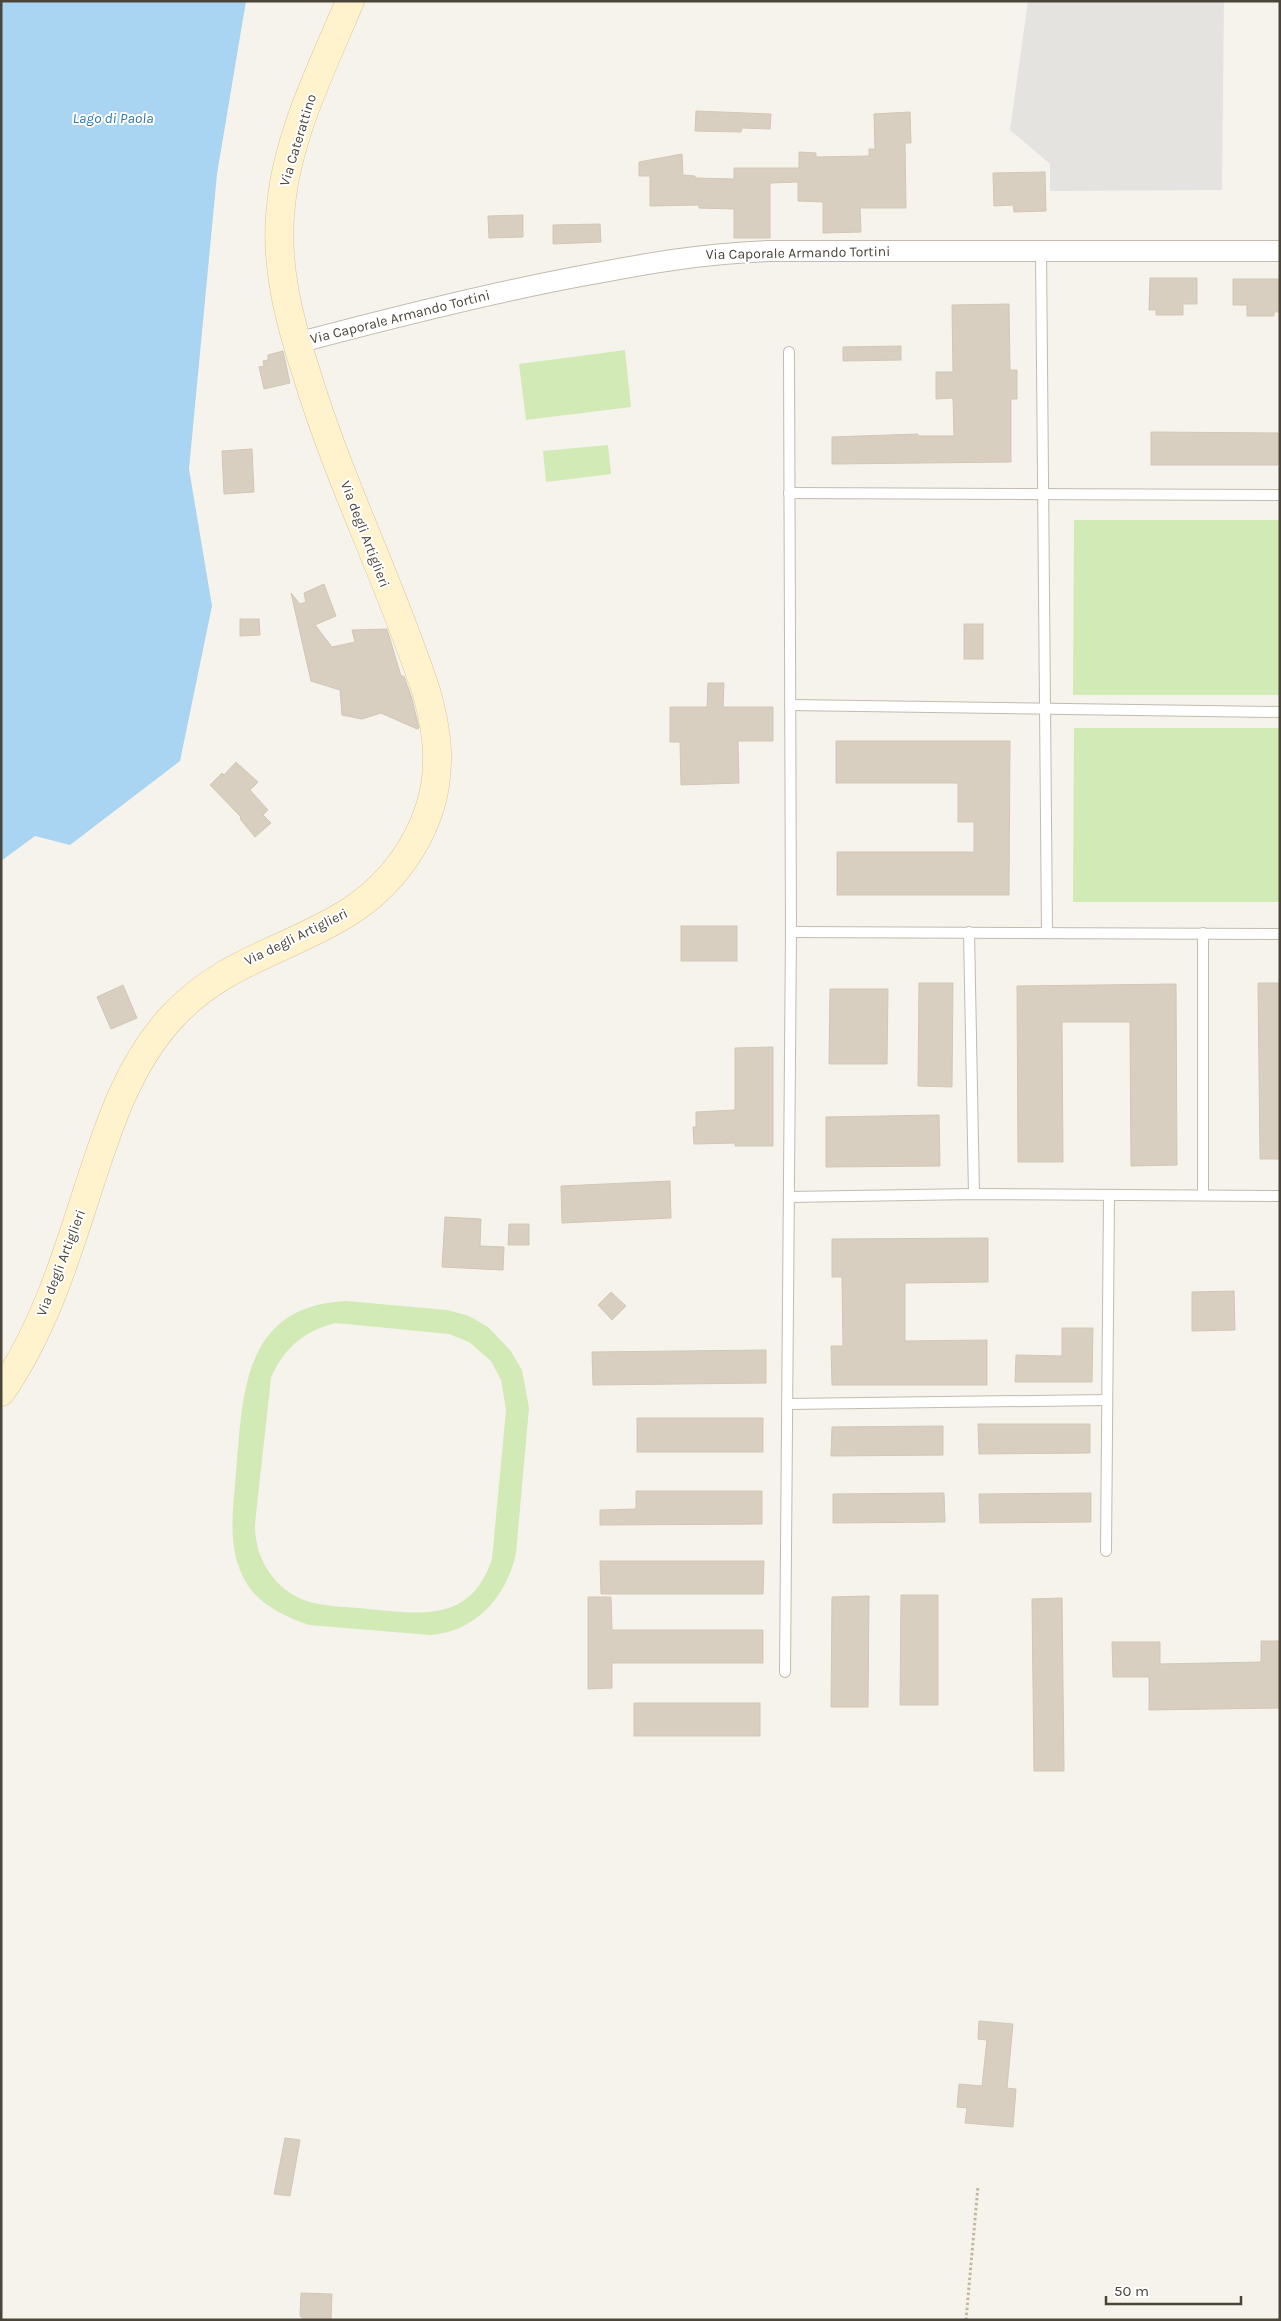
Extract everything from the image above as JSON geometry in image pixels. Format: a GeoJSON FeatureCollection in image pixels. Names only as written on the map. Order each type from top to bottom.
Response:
{"type":"FeatureCollection","features":[{"type":"Feature","properties":{"kind":"street","name":"Via Caterattino"},"geometry":{"type":"LineString","coordinates":[[297,343],[281,266],[281,204],[297,135],[350,1]]}},
{"type":"Feature","properties":{"kind":"street","name":"Via Caporale Armando Tortini"},"geometry":{"type":"LineString","coordinates":[[297,343],[400,316],[534,285],[693,256],[769,251],[1280,251]]}},
{"type":"Feature","properties":{"kind":"street","name":"Via degli Artiglieri"},"geometry":{"type":"LineString","coordinates":[[1,1392],[33,1337],[72,1238],[113,1114],[128,1080],[152,1042],[187,1002],[220,977],[252,958],[337,918],[374,892],[391,876],[411,848],[423,826],[432,800],[437,757],[434,724],[427,694],[325,432],[297,343]]}},
{"type":"Feature","properties":{"kind":"lane"},"geometry":{"type":"LineString","coordinates":[[1042,251],[1047,933]]}},
{"type":"Feature","properties":{"kind":"lane"},"geometry":{"type":"LineString","coordinates":[[785,1672],[791,932],[789,352]]}},
{"type":"Feature","properties":{"kind":"lane"},"geometry":{"type":"LineString","coordinates":[[789,493],[1280,495]]}},
{"type":"Feature","properties":{"kind":"lane"},"geometry":{"type":"LineString","coordinates":[[790,705],[1280,712]]}},
{"type":"Feature","properties":{"kind":"lane"},"geometry":{"type":"LineString","coordinates":[[791,932],[1280,934]]}},
{"type":"Feature","properties":{"kind":"lane"},"geometry":{"type":"LineString","coordinates":[[969,932],[974,1194]]}},
{"type":"Feature","properties":{"kind":"lane"},"geometry":{"type":"LineString","coordinates":[[1203,933],[1203,1195]]}},
{"type":"Feature","properties":{"kind":"lane"},"geometry":{"type":"LineString","coordinates":[[789,1197],[974,1194],[1280,1196]]}},
{"type":"Feature","properties":{"kind":"lane"},"geometry":{"type":"LineString","coordinates":[[1106,1551],[1108,1195]]}},
{"type":"Feature","properties":{"kind":"lane"},"geometry":{"type":"LineString","coordinates":[[787,1404],[1106,1400]]}},
{"type":"Feature","properties":{"kind":"path"},"geometry":{"type":"LineString","coordinates":[[966,2320],[978,2186]]}},
{"type":"Feature","properties":{"kind":"green space"},"geometry":{"type":"Polygon","coordinates":[[[625,350],[631,407],[526,420],[519,364],[625,350]]]}},
{"type":"Feature","properties":{"kind":"green space"},"geometry":{"type":"Polygon","coordinates":[[[608,445],[611,474],[546,482],[543,451],[608,445]]]}},
{"type":"Feature","properties":{"kind":"green space"},"geometry":{"type":"Polygon","coordinates":[[[1074,520],[1280,520],[1280,695],[1073,695],[1074,520]]]}},
{"type":"Feature","properties":{"kind":"green space"},"geometry":{"type":"Polygon","coordinates":[[[1074,728],[1280,728],[1280,902],[1073,902],[1074,728]]]}},
{"type":"Feature","properties":{"kind":"green space"},"geometry":{"type":"Polygon","coordinates":[[[346,1301],[447,1310],[469,1316],[488,1327],[510,1350],[522,1370],[529,1408],[516,1553],[512,1569],[497,1597],[487,1609],[462,1627],[430,1635],[309,1625],[291,1618],[266,1604],[252,1591],[240,1571],[234,1544],[233,1516],[238,1443],[246,1385],[255,1359],[267,1337],[286,1319],[312,1307],[346,1301]],[[336,1323],[314,1330],[296,1342],[282,1358],[271,1378],[255,1524],[259,1551],[264,1563],[279,1584],[289,1592],[301,1599],[327,1605],[425,1612],[442,1610],[458,1604],[471,1595],[483,1580],[492,1559],[506,1410],[501,1380],[491,1361],[469,1342],[449,1334],[336,1323]]]}},
{"type":"Feature","properties":{"kind":"shaded area"},"geometry":{"type":"Polygon","coordinates":[[[1028,1],[1224,1],[1222,190],[1050,191],[1050,164],[1010,130],[1028,1]]]}},
{"type":"Feature","properties":{"kind":"water","name":"Lago di Paola"},"geometry":{"type":"Polygon","coordinates":[[[1,1],[246,1],[217,174],[189,469],[212,606],[180,761],[70,845],[35,836],[1,861],[1,1]]]}},
{"type":"Feature","properties":{"kind":"building"},"geometry":{"type":"Polygon","coordinates":[[[696,111],[771,114],[770,129],[742,128],[741,132],[695,131],[696,111]]]}},
{"type":"Feature","properties":{"kind":"building"},"geometry":{"type":"Polygon","coordinates":[[[910,112],[911,143],[905,143],[906,208],[860,208],[861,232],[823,233],[823,202],[798,201],[798,182],[770,183],[770,238],[734,238],[734,209],[699,208],[699,205],[650,206],[650,176],[639,176],[639,162],[682,154],[683,175],[695,176],[695,178],[734,179],[734,168],[799,168],[799,152],[816,153],[816,157],[869,156],[869,149],[875,149],[874,114],[910,112]]]}},
{"type":"Feature","properties":{"kind":"building"},"geometry":{"type":"Polygon","coordinates":[[[1045,172],[1046,211],[1014,212],[1013,205],[994,206],[993,173],[1045,172]]]}},
{"type":"Feature","properties":{"kind":"building"},"geometry":{"type":"Polygon","coordinates":[[[523,215],[523,237],[489,238],[488,216],[523,215]]]}},
{"type":"Feature","properties":{"kind":"building"},"geometry":{"type":"Polygon","coordinates":[[[600,224],[601,242],[553,244],[553,225],[600,224]]]}},
{"type":"Feature","properties":{"kind":"building"},"geometry":{"type":"Polygon","coordinates":[[[1150,278],[1197,278],[1197,304],[1183,304],[1183,315],[1156,315],[1156,310],[1149,310],[1150,278]]]}},
{"type":"Feature","properties":{"kind":"building"},"geometry":{"type":"Polygon","coordinates":[[[1233,279],[1280,279],[1280,312],[1274,312],[1274,316],[1247,316],[1247,305],[1233,305],[1233,279]]]}},
{"type":"Feature","properties":{"kind":"building"},"geometry":{"type":"Polygon","coordinates":[[[1009,304],[1010,370],[1017,370],[1017,399],[1011,399],[1011,462],[832,464],[832,437],[918,434],[918,436],[954,436],[953,398],[936,399],[936,372],[953,372],[952,305],[1009,304]]]}},
{"type":"Feature","properties":{"kind":"building"},"geometry":{"type":"Polygon","coordinates":[[[901,346],[901,360],[843,361],[843,347],[901,346]]]}},
{"type":"Feature","properties":{"kind":"building"},"geometry":{"type":"Polygon","coordinates":[[[283,351],[290,383],[264,389],[259,367],[264,366],[263,361],[268,360],[268,355],[283,351]]]}},
{"type":"Feature","properties":{"kind":"building"},"geometry":{"type":"Polygon","coordinates":[[[1151,432],[1278,433],[1278,465],[1151,465],[1151,432]]]}},
{"type":"Feature","properties":{"kind":"building"},"geometry":{"type":"Polygon","coordinates":[[[252,449],[254,492],[224,494],[222,451],[252,449]]]}},
{"type":"Feature","properties":{"kind":"building"},"geometry":{"type":"Polygon","coordinates":[[[324,584],[336,616],[315,625],[332,647],[355,642],[352,630],[387,629],[401,676],[404,676],[412,699],[419,728],[417,729],[381,713],[362,719],[342,715],[340,690],[311,681],[291,593],[300,604],[306,602],[304,593],[324,584]]]}},
{"type":"Feature","properties":{"kind":"building"},"geometry":{"type":"Polygon","coordinates":[[[240,619],[259,619],[260,635],[240,636],[240,619]]]}},
{"type":"Feature","properties":{"kind":"building"},"geometry":{"type":"Polygon","coordinates":[[[964,624],[983,624],[983,659],[964,659],[964,624]]]}},
{"type":"Feature","properties":{"kind":"building"},"geometry":{"type":"Polygon","coordinates":[[[708,683],[724,683],[723,707],[773,707],[773,741],[738,741],[739,783],[681,785],[680,742],[670,742],[670,707],[707,707],[708,683]]]}},
{"type":"Feature","properties":{"kind":"building"},"geometry":{"type":"Polygon","coordinates":[[[836,741],[1010,741],[1009,895],[837,895],[837,852],[974,852],[974,822],[958,822],[958,783],[836,783],[836,741]]]}},
{"type":"Feature","properties":{"kind":"building"},"geometry":{"type":"Polygon","coordinates":[[[236,762],[258,782],[250,790],[268,810],[263,815],[271,823],[255,837],[240,819],[241,817],[210,785],[222,773],[224,775],[236,762]]]}},
{"type":"Feature","properties":{"kind":"building"},"geometry":{"type":"Polygon","coordinates":[[[681,926],[737,926],[737,961],[681,961],[681,926]]]}},
{"type":"Feature","properties":{"kind":"building"},"geometry":{"type":"Polygon","coordinates":[[[919,983],[953,983],[952,1087],[918,1086],[919,983]]]}},
{"type":"Feature","properties":{"kind":"building"},"geometry":{"type":"Polygon","coordinates":[[[1258,983],[1280,983],[1280,1159],[1260,1159],[1258,983]]]}},
{"type":"Feature","properties":{"kind":"building"},"geometry":{"type":"Polygon","coordinates":[[[1176,984],[1177,1165],[1131,1166],[1130,1022],[1062,1022],[1063,1162],[1018,1162],[1017,986],[1176,984]]]}},
{"type":"Feature","properties":{"kind":"building"},"geometry":{"type":"Polygon","coordinates":[[[123,985],[137,1018],[111,1029],[97,997],[123,985]]]}},
{"type":"Feature","properties":{"kind":"building"},"geometry":{"type":"Polygon","coordinates":[[[830,989],[888,989],[887,1064],[829,1064],[830,989]]]}},
{"type":"Feature","properties":{"kind":"building"},"geometry":{"type":"Polygon","coordinates":[[[773,1047],[773,1146],[735,1146],[735,1143],[694,1144],[693,1127],[696,1127],[696,1112],[735,1110],[735,1048],[773,1047]]]}},
{"type":"Feature","properties":{"kind":"building"},"geometry":{"type":"Polygon","coordinates":[[[939,1115],[940,1166],[826,1167],[826,1117],[939,1115]]]}},
{"type":"Feature","properties":{"kind":"building"},"geometry":{"type":"Polygon","coordinates":[[[670,1181],[671,1218],[562,1223],[561,1186],[670,1181]]]}},
{"type":"Feature","properties":{"kind":"building"},"geometry":{"type":"Polygon","coordinates":[[[445,1217],[481,1219],[480,1246],[504,1247],[503,1270],[442,1267],[445,1217]]]}},
{"type":"Feature","properties":{"kind":"building"},"geometry":{"type":"Polygon","coordinates":[[[509,1224],[529,1224],[529,1245],[508,1245],[509,1224]]]}},
{"type":"Feature","properties":{"kind":"building"},"geometry":{"type":"Polygon","coordinates":[[[988,1238],[988,1282],[905,1283],[905,1341],[987,1340],[987,1385],[832,1385],[831,1346],[843,1346],[842,1277],[832,1277],[832,1239],[988,1238]]]}},
{"type":"Feature","properties":{"kind":"building"},"geometry":{"type":"Polygon","coordinates":[[[1234,1291],[1235,1330],[1192,1331],[1192,1292],[1234,1291]]]}},
{"type":"Feature","properties":{"kind":"building"},"geometry":{"type":"Polygon","coordinates":[[[611,1292],[626,1306],[612,1320],[598,1305],[611,1292]]]}},
{"type":"Feature","properties":{"kind":"building"},"geometry":{"type":"Polygon","coordinates":[[[1062,1328],[1093,1328],[1092,1382],[1015,1382],[1016,1355],[1062,1356],[1062,1328]]]}},
{"type":"Feature","properties":{"kind":"building"},"geometry":{"type":"Polygon","coordinates":[[[766,1350],[766,1383],[593,1385],[592,1352],[766,1350]]]}},
{"type":"Feature","properties":{"kind":"building"},"geometry":{"type":"Polygon","coordinates":[[[637,1418],[763,1418],[763,1452],[637,1452],[637,1418]]]}},
{"type":"Feature","properties":{"kind":"building"},"geometry":{"type":"Polygon","coordinates":[[[978,1424],[1090,1424],[1090,1453],[979,1454],[978,1424]]]}},
{"type":"Feature","properties":{"kind":"building"},"geometry":{"type":"Polygon","coordinates":[[[943,1426],[943,1455],[831,1456],[832,1427],[943,1426]]]}},
{"type":"Feature","properties":{"kind":"building"},"geometry":{"type":"Polygon","coordinates":[[[636,1491],[762,1491],[762,1524],[600,1525],[600,1510],[636,1509],[636,1491]]]}},
{"type":"Feature","properties":{"kind":"building"},"geometry":{"type":"Polygon","coordinates":[[[944,1493],[945,1522],[833,1523],[833,1494],[944,1493]]]}},
{"type":"Feature","properties":{"kind":"building"},"geometry":{"type":"Polygon","coordinates":[[[1091,1493],[1091,1522],[980,1523],[979,1494],[1091,1493]]]}},
{"type":"Feature","properties":{"kind":"building"},"geometry":{"type":"Polygon","coordinates":[[[600,1561],[764,1561],[763,1594],[601,1594],[600,1561]]]}},
{"type":"Feature","properties":{"kind":"building"},"geometry":{"type":"Polygon","coordinates":[[[901,1595],[938,1595],[938,1705],[900,1705],[901,1595]]]}},
{"type":"Feature","properties":{"kind":"building"},"geometry":{"type":"Polygon","coordinates":[[[869,1596],[868,1707],[831,1707],[832,1597],[869,1596]]]}},
{"type":"Feature","properties":{"kind":"building"},"geometry":{"type":"Polygon","coordinates":[[[588,1597],[611,1597],[612,1630],[763,1630],[763,1663],[612,1663],[612,1688],[588,1689],[588,1597]]]}},
{"type":"Feature","properties":{"kind":"building"},"geometry":{"type":"Polygon","coordinates":[[[1062,1598],[1064,1771],[1034,1771],[1032,1599],[1062,1598]]]}},
{"type":"Feature","properties":{"kind":"building"},"geometry":{"type":"Polygon","coordinates":[[[1261,1641],[1280,1641],[1280,1708],[1149,1710],[1149,1677],[1113,1677],[1112,1642],[1160,1642],[1160,1664],[1261,1662],[1261,1641]]]}},
{"type":"Feature","properties":{"kind":"building"},"geometry":{"type":"Polygon","coordinates":[[[634,1703],[760,1703],[760,1736],[634,1736],[634,1703]]]}},
{"type":"Feature","properties":{"kind":"building"},"geometry":{"type":"Polygon","coordinates":[[[979,2021],[1013,2024],[1007,2088],[1016,2089],[1013,2127],[965,2123],[967,2108],[957,2107],[959,2084],[982,2086],[987,2040],[978,2039],[979,2021]]]}},
{"type":"Feature","properties":{"kind":"building"},"geometry":{"type":"Polygon","coordinates":[[[285,2138],[300,2140],[290,2196],[274,2194],[285,2138]]]}},
{"type":"Feature","properties":{"kind":"building"},"geometry":{"type":"Polygon","coordinates":[[[301,2293],[332,2294],[331,2320],[305,2320],[300,2316],[301,2293]]]}}]}
